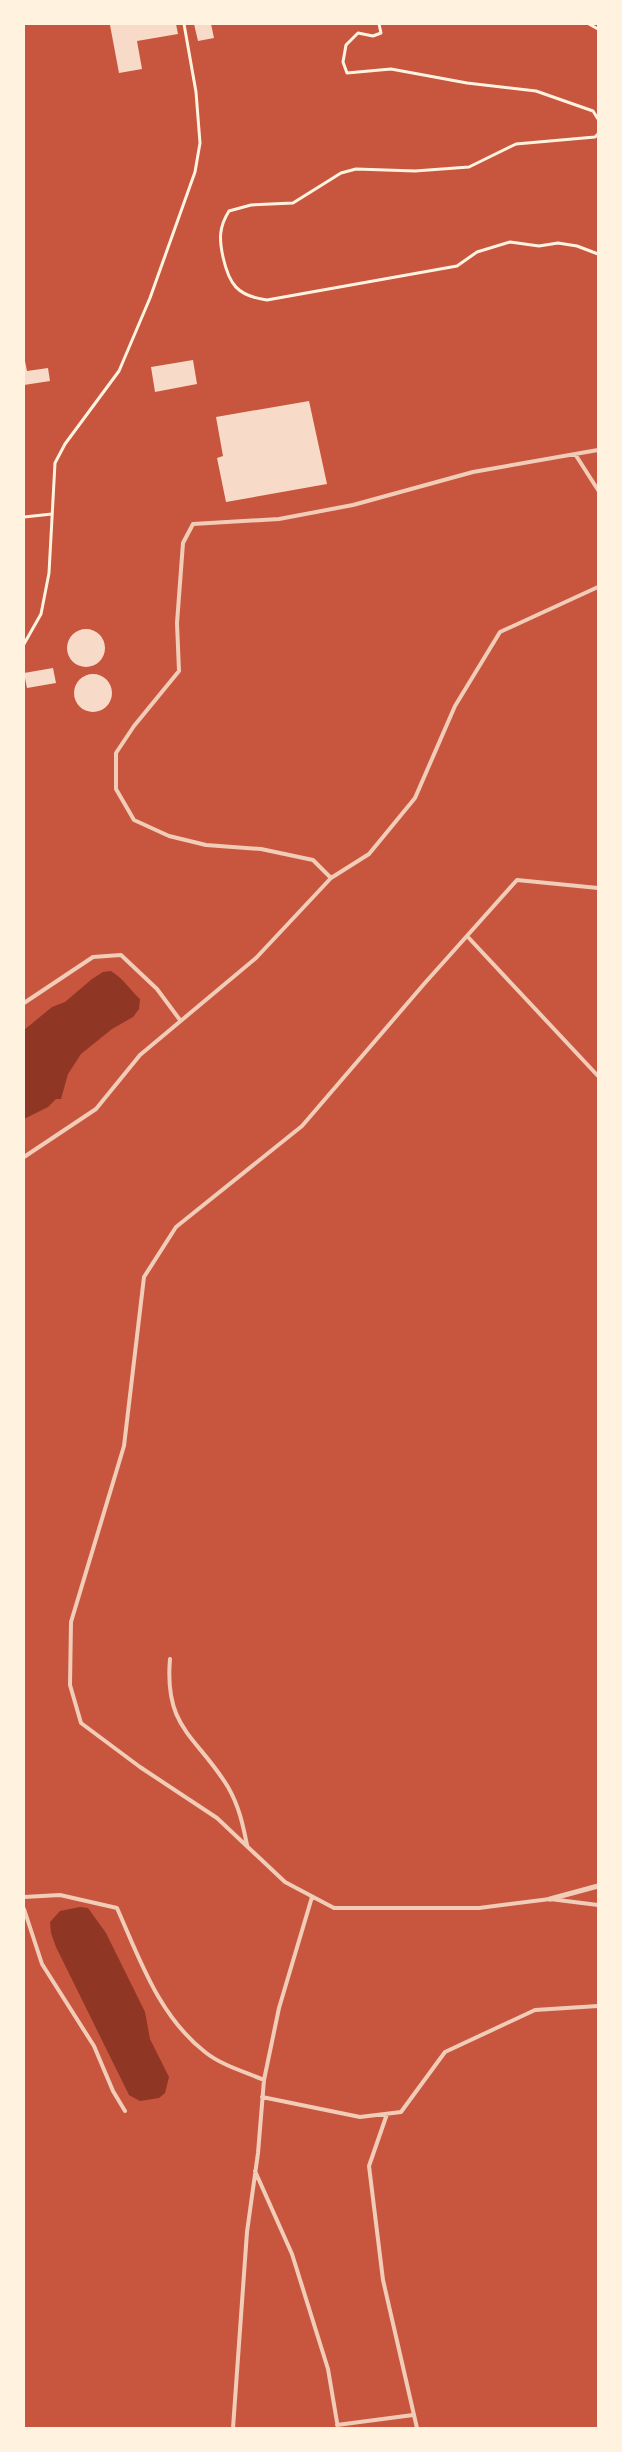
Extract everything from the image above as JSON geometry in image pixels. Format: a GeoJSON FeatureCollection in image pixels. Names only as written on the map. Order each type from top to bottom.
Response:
{"type":"FeatureCollection","features":[{"type":"Feature","properties":{"kind":"street"},"geometry":{"type":"LineString","coordinates":[[550,1899],[598,1886]]}},
{"type":"Feature","properties":{"kind":"lane"},"geometry":{"type":"LineString","coordinates":[[331,878],[313,860],[261,849],[206,845],[168,836],[134,820],[116,789],[116,754],[134,726],[179,671],[177,623],[183,542],[193,524],[279,519],[353,505],[473,472],[598,450]]}},
{"type":"Feature","properties":{"kind":"lane"},"geometry":{"type":"LineString","coordinates":[[575,454],[598,490]]}},
{"type":"Feature","properties":{"kind":"lane"},"geometry":{"type":"LineString","coordinates":[[24,1157],[96,1109],[140,1055],[256,958],[331,878],[369,854],[415,798],[456,706],[500,632],[598,587]]}},
{"type":"Feature","properties":{"kind":"lane"},"geometry":{"type":"LineString","coordinates":[[598,888],[517,880],[302,1126],[176,1227],[144,1277],[124,1446],[71,1622],[70,1685],[81,1723],[140,1767],[217,1818],[285,1882],[334,1908],[479,1908],[550,1899],[598,1905]]}},
{"type":"Feature","properties":{"kind":"lane"},"geometry":{"type":"LineString","coordinates":[[467,936],[598,1076]]}},
{"type":"Feature","properties":{"kind":"lane"},"geometry":{"type":"LineString","coordinates":[[24,1003],[93,957],[122,955],[157,989],[180,1020]]}},
{"type":"Feature","properties":{"kind":"lane"},"geometry":{"type":"LineString","coordinates":[[170,1659],[168,1684],[170,1698],[188,1737],[227,1786],[236,1802],[247,1847]]}},
{"type":"Feature","properties":{"kind":"lane"},"geometry":{"type":"LineString","coordinates":[[24,1897],[60,1895],[117,1908],[147,1977],[175,2025],[207,2054],[264,2080]]}},
{"type":"Feature","properties":{"kind":"lane"},"geometry":{"type":"LineString","coordinates":[[233,2428],[247,2232],[264,2080],[279,2008],[312,1897]]}},
{"type":"Feature","properties":{"kind":"lane"},"geometry":{"type":"LineString","coordinates":[[24,1909],[42,1964],[94,2046],[113,2091],[125,2111]]}},
{"type":"Feature","properties":{"kind":"lane"},"geometry":{"type":"LineString","coordinates":[[262,2097],[360,2116],[401,2112],[445,2052],[536,2010],[598,2006]]}},
{"type":"Feature","properties":{"kind":"lane"},"geometry":{"type":"LineString","coordinates":[[387,2114],[369,2166],[383,2280],[417,2428]]}},
{"type":"Feature","properties":{"kind":"lane"},"geometry":{"type":"LineString","coordinates":[[254,2172],[292,2254],[328,2369],[338,2427],[413,2414]]}},
{"type":"Feature","properties":{"kind":"path"},"geometry":{"type":"LineString","coordinates":[[24,644],[41,614],[50,565],[55,463],[65,444],[119,371],[150,298],[196,172],[200,143],[196,92],[184,24]]}},
{"type":"Feature","properties":{"kind":"path"},"geometry":{"type":"LineString","coordinates":[[379,24],[380,33],[373,36],[358,33],[346,45],[343,62],[347,73],[391,69],[467,83],[536,91],[593,111],[598,119]]}},
{"type":"Feature","properties":{"kind":"path"},"geometry":{"type":"LineString","coordinates":[[589,24],[598,29]]}},
{"type":"Feature","properties":{"kind":"path"},"geometry":{"type":"LineString","coordinates":[[598,134],[596,137],[516,144],[469,166],[415,171],[356,169],[340,174],[293,203],[251,205],[229,211],[222,222],[219,238],[228,277],[238,289],[255,298],[267,300],[457,266],[477,252],[510,242],[539,246],[558,243],[577,246],[598,254]]}},
{"type":"Feature","properties":{"kind":"path"},"geometry":{"type":"LineString","coordinates":[[24,517],[52,514]]}},
{"type":"Feature","properties":{"kind":"shaded area"},"geometry":{"type":"Polygon","coordinates":[[[111,971],[120,977],[140,999],[139,1009],[133,1017],[112,1029],[81,1054],[68,1074],[61,1099],[56,1099],[48,1107],[24,1119],[24,1030],[52,1007],[65,1002],[92,979],[103,972],[111,971]]]}},
{"type":"Feature","properties":{"kind":"shaded area"},"geometry":{"type":"Polygon","coordinates":[[[80,1907],[88,1908],[106,1933],[145,2012],[150,2039],[169,2077],[165,2093],[159,2098],[140,2101],[129,2095],[56,1947],[51,1933],[50,1922],[60,1911],[80,1907]]]}},
{"type":"Feature","properties":{"kind":"building"},"geometry":{"type":"Polygon","coordinates":[[[176,24],[178,34],[137,41],[142,69],[119,73],[110,25],[176,24]]]}},
{"type":"Feature","properties":{"kind":"building"},"geometry":{"type":"Polygon","coordinates":[[[194,24],[211,24],[214,38],[198,41],[194,24]]]}},
{"type":"Feature","properties":{"kind":"building"},"geometry":{"type":"Polygon","coordinates":[[[24,356],[27,371],[48,368],[50,381],[24,385],[24,356]]]}},
{"type":"Feature","properties":{"kind":"building"},"geometry":{"type":"Polygon","coordinates":[[[193,360],[197,384],[155,392],[151,367],[193,360]]]}},
{"type":"Feature","properties":{"kind":"building"},"geometry":{"type":"Polygon","coordinates":[[[309,401],[327,484],[226,502],[217,458],[223,456],[216,417],[309,401]]]}},
{"type":"Feature","properties":{"kind":"building"},"geometry":{"type":"Polygon","coordinates":[[[86,629],[100,634],[105,648],[100,662],[86,667],[72,662],[67,648],[72,634],[86,629]]]}},
{"type":"Feature","properties":{"kind":"building"},"geometry":{"type":"Polygon","coordinates":[[[53,668],[56,683],[27,688],[24,673],[53,668]]]}},
{"type":"Feature","properties":{"kind":"building"},"geometry":{"type":"Polygon","coordinates":[[[93,674],[106,680],[112,693],[106,706],[93,712],[80,706],[74,693],[80,680],[93,674]]]}}]}
